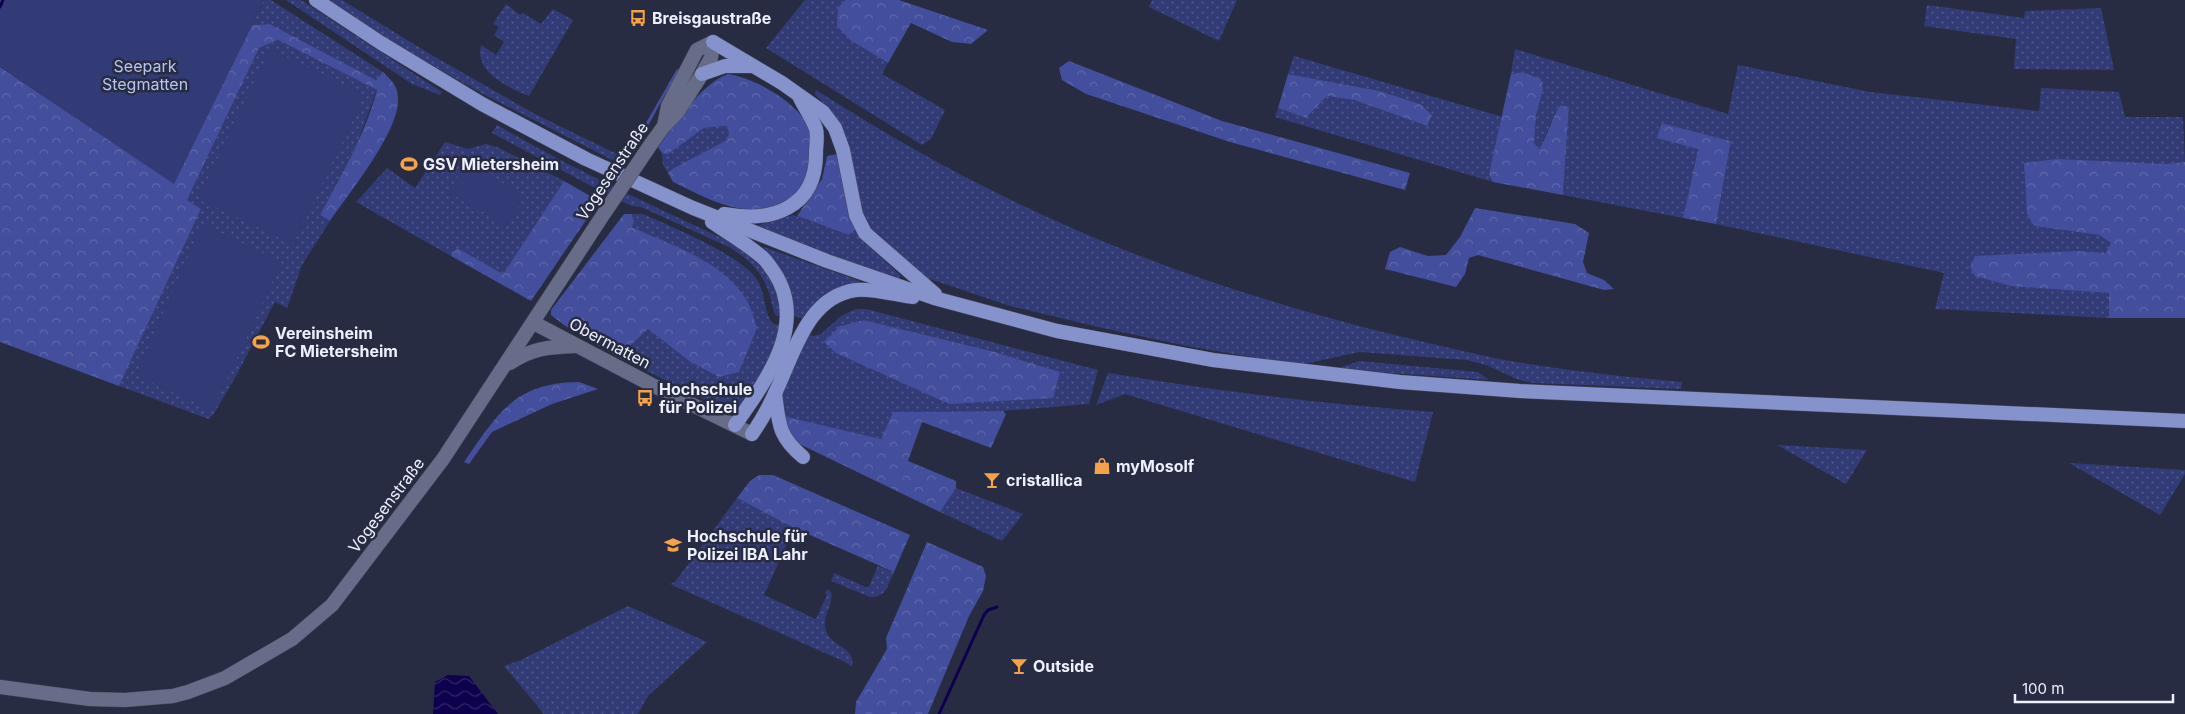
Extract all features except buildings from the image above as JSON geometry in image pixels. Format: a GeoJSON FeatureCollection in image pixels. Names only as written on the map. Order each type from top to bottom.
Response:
{"type":"FeatureCollection","features":[{"type":"Feature","properties":{"kind":"main road"},"geometry":{"type":"LineString","coordinates":[[316,0],[381,43],[482,104],[586,159],[693,208],[827,261],[944,301],[1057,331],[1214,360],[1400,382],[1520,391],[2185,421]]}},
{"type":"Feature","properties":{"kind":"main road"},"geometry":{"type":"LineString","coordinates":[[714,42],[823,112],[835,128],[843,150],[856,216],[865,233],[903,268],[944,301]]}},
{"type":"Feature","properties":{"kind":"main road"},"geometry":{"type":"LineString","coordinates":[[702,74],[725,66],[753,66]]}},
{"type":"Feature","properties":{"kind":"main road"},"geometry":{"type":"LineString","coordinates":[[693,208],[732,216],[757,218],[790,208],[806,193],[816,164],[816,130],[798,95]]}},
{"type":"Feature","properties":{"kind":"main road"},"geometry":{"type":"LineString","coordinates":[[693,208],[764,258],[779,281],[787,319],[785,335],[766,381],[735,425]]}},
{"type":"Feature","properties":{"kind":"main road"},"geometry":{"type":"LineString","coordinates":[[752,434],[764,416],[806,325],[823,305],[839,294],[857,290],[944,301]]}},
{"type":"Feature","properties":{"kind":"main road"},"geometry":{"type":"LineString","coordinates":[[775,393],[781,432],[789,445],[803,457]]}},
{"type":"Feature","properties":{"kind":"street","name":"Vogesenstraße"},"geometry":{"type":"LineString","coordinates":[[0,688],[90,699],[157,698],[188,692],[225,678],[268,655],[292,639],[332,605],[443,460],[650,144],[677,113],[711,58],[714,42]]}},
{"type":"Feature","properties":{"kind":"street","name":"Vogesenstraße"},"geometry":{"type":"LineString","coordinates":[[664,126],[668,106],[697,50],[714,42]]}},
{"type":"Feature","properties":{"kind":"street","name":"Obermatten"},"geometry":{"type":"LineString","coordinates":[[534,322],[577,346],[752,434]]}},
{"type":"Feature","properties":{"kind":"street"},"geometry":{"type":"LineString","coordinates":[[507,364],[525,354],[545,347],[577,346]]}},
{"type":"Feature","properties":{"kind":"green space","name":"Seepark Stegmatten"},"geometry":{"type":"Polygon","coordinates":[[[0,0],[264,0],[174,184],[0,67],[0,0]]]}},
{"type":"Feature","properties":{"kind":"green space"},"geometry":{"type":"Polygon","coordinates":[[[264,0],[271,0],[383,72],[376,80],[270,24],[252,25],[264,0]]]}},
{"type":"Feature","properties":{"kind":"green space"},"geometry":{"type":"Polygon","coordinates":[[[286,0],[301,0],[442,92],[440,95],[412,84],[286,0]]]}},
{"type":"Feature","properties":{"kind":"green space"},"geometry":{"type":"Polygon","coordinates":[[[328,0],[342,0],[430,54],[533,113],[625,158],[622,165],[483,94],[400,47],[328,0]]]}},
{"type":"Feature","properties":{"kind":"green space"},"geometry":{"type":"Polygon","coordinates":[[[805,0],[845,0],[839,8],[850,40],[888,63],[882,74],[945,110],[931,139],[922,145],[766,48],[805,0]]]}},
{"type":"Feature","properties":{"kind":"green space"},"geometry":{"type":"Polygon","coordinates":[[[845,0],[899,0],[988,30],[971,44],[952,42],[911,23],[888,63],[850,40],[837,26],[838,8],[845,0]]]}},
{"type":"Feature","properties":{"kind":"green space"},"geometry":{"type":"Polygon","coordinates":[[[1152,0],[1237,0],[1219,41],[1149,7],[1152,0]]]}},
{"type":"Feature","properties":{"kind":"green space"},"geometry":{"type":"Polygon","coordinates":[[[506,4],[520,15],[523,13],[541,24],[553,9],[573,20],[529,96],[495,78],[488,71],[480,55],[481,45],[496,55],[504,42],[494,35],[499,27],[493,24],[506,4]]]}},
{"type":"Feature","properties":{"kind":"green space"},"geometry":{"type":"Polygon","coordinates":[[[1927,5],[2024,18],[2025,11],[2101,8],[2114,70],[2014,69],[2016,39],[1924,26],[1927,5]]]}},
{"type":"Feature","properties":{"kind":"green space"},"geometry":{"type":"Polygon","coordinates":[[[270,24],[376,80],[383,72],[397,90],[396,112],[391,127],[372,161],[330,221],[320,215],[359,139],[377,90],[278,40],[259,48],[187,200],[201,209],[119,386],[0,342],[0,67],[174,183],[252,25],[270,24]]]}},
{"type":"Feature","properties":{"kind":"green space"},"geometry":{"type":"Polygon","coordinates":[[[278,40],[377,90],[356,146],[320,215],[330,221],[302,265],[287,308],[275,302],[236,376],[209,419],[119,386],[201,209],[187,200],[259,48],[278,40]]]}},
{"type":"Feature","properties":{"kind":"green space"},"geometry":{"type":"Polygon","coordinates":[[[270,49],[365,95],[293,244],[198,199],[270,49]]]}},
{"type":"Feature","properties":{"kind":"green space"},"geometry":{"type":"Polygon","coordinates":[[[1515,49],[1728,114],[1738,65],[1870,92],[2039,111],[2041,88],[2119,92],[2125,117],[2183,117],[2185,162],[2165,164],[2034,226],[2099,235],[2111,243],[2106,253],[2079,251],[2081,290],[2109,293],[2109,318],[1935,309],[1944,273],[1716,224],[1731,141],[1660,123],[1658,138],[1698,148],[1683,218],[1563,195],[1569,107],[1560,105],[1539,149],[1533,143],[1536,116],[1543,89],[1522,72],[1511,74],[1515,49]]]}},
{"type":"Feature","properties":{"kind":"green space"},"geometry":{"type":"Polygon","coordinates":[[[1294,56],[1503,117],[1489,174],[1493,182],[1275,117],[1278,108],[1306,118],[1327,96],[1354,100],[1427,126],[1420,104],[1380,91],[1288,74],[1294,56]]]}},
{"type":"Feature","properties":{"kind":"green space"},"geometry":{"type":"Polygon","coordinates":[[[1069,61],[1222,121],[1410,173],[1405,190],[1230,142],[1086,94],[1062,80],[1059,68],[1069,61]]]}},
{"type":"Feature","properties":{"kind":"green space"},"geometry":{"type":"Polygon","coordinates":[[[677,69],[682,72],[665,95],[634,151],[631,149],[677,69]]]}},
{"type":"Feature","properties":{"kind":"green space"},"geometry":{"type":"Polygon","coordinates":[[[1522,72],[1541,79],[1543,89],[1536,116],[1534,143],[1539,149],[1560,105],[1569,107],[1563,195],[1493,182],[1489,174],[1511,74],[1522,72]]]}},
{"type":"Feature","properties":{"kind":"green space"},"geometry":{"type":"Polygon","coordinates":[[[728,74],[739,76],[764,87],[788,102],[806,122],[811,132],[807,182],[790,198],[772,207],[743,209],[729,206],[673,182],[668,173],[672,169],[725,141],[729,134],[727,126],[704,128],[668,154],[662,153],[658,147],[698,95],[718,79],[728,74]]]}},
{"type":"Feature","properties":{"kind":"green space"},"geometry":{"type":"Polygon","coordinates":[[[1288,74],[1380,91],[1420,104],[1432,115],[1427,126],[1354,100],[1327,96],[1306,118],[1278,108],[1288,74]]]}},
{"type":"Feature","properties":{"kind":"green space"},"geometry":{"type":"Polygon","coordinates":[[[816,90],[899,141],[985,187],[1085,234],[1187,274],[1292,307],[1457,350],[1557,368],[1682,382],[1681,389],[1534,383],[1519,380],[1486,365],[1467,360],[1360,352],[1299,365],[1187,346],[1098,327],[1007,305],[927,278],[869,228],[864,219],[831,111],[815,94],[816,90]]]}},
{"type":"Feature","properties":{"kind":"green space"},"geometry":{"type":"Polygon","coordinates":[[[1661,123],[1731,141],[1716,224],[1683,218],[1698,149],[1657,138],[1661,123]]]}},
{"type":"Feature","properties":{"kind":"green space"},"geometry":{"type":"Polygon","coordinates":[[[497,125],[585,173],[735,244],[761,266],[773,284],[780,305],[781,316],[776,316],[766,285],[758,272],[748,261],[729,247],[641,207],[632,206],[608,195],[492,133],[497,125]]]}},
{"type":"Feature","properties":{"kind":"green space"},"geometry":{"type":"Polygon","coordinates":[[[727,126],[729,134],[725,141],[672,169],[668,173],[663,165],[662,153],[668,154],[704,128],[727,126]]]}},
{"type":"Feature","properties":{"kind":"green space"},"geometry":{"type":"Polygon","coordinates":[[[445,142],[468,149],[486,144],[497,147],[564,181],[503,274],[457,249],[451,256],[356,202],[387,168],[415,188],[445,142]]]}},
{"type":"Feature","properties":{"kind":"green space"},"geometry":{"type":"Polygon","coordinates":[[[837,154],[842,182],[856,228],[849,235],[797,216],[822,179],[827,156],[837,154]]]}},
{"type":"Feature","properties":{"kind":"green space"},"geometry":{"type":"Polygon","coordinates":[[[2057,159],[2165,164],[2185,162],[2185,318],[2109,318],[2109,293],[2011,286],[1975,276],[1970,267],[1975,256],[2079,251],[2106,253],[2111,243],[2099,235],[2034,226],[2027,214],[2024,163],[2057,159]]]}},
{"type":"Feature","properties":{"kind":"green space"},"geometry":{"type":"Polygon","coordinates":[[[467,162],[525,196],[507,226],[449,192],[467,162]]]}},
{"type":"Feature","properties":{"kind":"green space"},"geometry":{"type":"Polygon","coordinates":[[[564,181],[599,201],[531,301],[451,256],[457,248],[503,274],[564,181]]]}},
{"type":"Feature","properties":{"kind":"green space"},"geometry":{"type":"Polygon","coordinates":[[[1475,208],[1575,224],[1589,233],[1583,262],[1587,273],[1604,280],[1614,289],[1604,290],[1478,255],[1469,258],[1465,274],[1456,287],[1385,269],[1390,252],[1400,247],[1428,256],[1446,255],[1460,237],[1475,208]]]}},
{"type":"Feature","properties":{"kind":"green space"},"geometry":{"type":"Polygon","coordinates":[[[624,214],[632,214],[634,222],[632,227],[680,248],[712,265],[738,288],[751,308],[757,328],[739,372],[719,377],[689,361],[648,329],[618,357],[564,325],[551,315],[551,310],[624,214]]]}},
{"type":"Feature","properties":{"kind":"green space"},"geometry":{"type":"Polygon","coordinates":[[[632,214],[643,214],[720,251],[747,269],[759,283],[770,319],[773,324],[781,325],[769,359],[738,410],[722,408],[618,357],[648,329],[689,361],[706,261],[632,227],[634,222],[632,214]]]}},
{"type":"Feature","properties":{"kind":"green space"},"geometry":{"type":"Polygon","coordinates":[[[793,215],[849,235],[856,228],[901,276],[899,279],[758,228],[759,225],[793,215]]]}},
{"type":"Feature","properties":{"kind":"green space"},"geometry":{"type":"Polygon","coordinates":[[[202,224],[282,262],[212,411],[136,375],[202,224]]]}},
{"type":"Feature","properties":{"kind":"green space"},"geometry":{"type":"Polygon","coordinates":[[[764,247],[860,281],[859,285],[804,319],[794,316],[785,280],[770,257],[762,250],[764,247]]]}},
{"type":"Feature","properties":{"kind":"green space"},"geometry":{"type":"Polygon","coordinates":[[[856,309],[866,309],[1098,370],[1089,404],[1003,411],[893,412],[881,439],[781,416],[782,395],[785,385],[808,334],[813,336],[821,334],[841,316],[856,309]],[[864,320],[840,326],[1059,372],[995,352],[864,320]]]}},
{"type":"Feature","properties":{"kind":"green space"},"geometry":{"type":"Polygon","coordinates":[[[864,320],[995,352],[1060,372],[1053,398],[949,404],[836,353],[824,342],[840,326],[864,320]]]}},
{"type":"Feature","properties":{"kind":"green space"},"geometry":{"type":"Polygon","coordinates":[[[1359,361],[1478,372],[1489,380],[1336,369],[1359,361]]]}},
{"type":"Feature","properties":{"kind":"green space"},"geometry":{"type":"Polygon","coordinates":[[[1108,373],[1270,396],[1433,412],[1415,482],[1125,394],[1096,405],[1108,373]]]}},
{"type":"Feature","properties":{"kind":"green space"},"geometry":{"type":"Polygon","coordinates":[[[579,382],[598,389],[552,404],[492,432],[469,464],[464,462],[498,415],[510,404],[538,388],[579,382]]]}},
{"type":"Feature","properties":{"kind":"green space"},"geometry":{"type":"Polygon","coordinates":[[[1003,411],[1006,414],[991,448],[922,422],[908,461],[956,481],[956,488],[940,512],[789,439],[783,416],[881,439],[893,412],[1003,411]]]}},
{"type":"Feature","properties":{"kind":"green space"},"geometry":{"type":"Polygon","coordinates":[[[1777,445],[1867,450],[1846,484],[1777,445]]]}},
{"type":"Feature","properties":{"kind":"green space"},"geometry":{"type":"Polygon","coordinates":[[[2069,463],[2185,470],[2185,474],[2160,515],[2069,463]]]}},
{"type":"Feature","properties":{"kind":"green space"},"geometry":{"type":"Polygon","coordinates":[[[759,475],[773,475],[910,535],[894,572],[794,528],[737,498],[750,481],[759,475]]]}},
{"type":"Feature","properties":{"kind":"green space"},"geometry":{"type":"Polygon","coordinates":[[[956,488],[1023,514],[1002,541],[940,512],[956,488]]]}},
{"type":"Feature","properties":{"kind":"green space"},"geometry":{"type":"Polygon","coordinates":[[[737,498],[794,528],[764,595],[816,619],[827,595],[825,594],[827,589],[831,592],[831,602],[825,620],[826,631],[833,641],[850,655],[852,667],[845,662],[670,584],[675,582],[737,498]]]}},
{"type":"Feature","properties":{"kind":"green space"},"geometry":{"type":"Polygon","coordinates":[[[927,542],[983,567],[986,576],[983,591],[969,616],[928,714],[855,714],[856,702],[887,649],[886,638],[927,542]]]}},
{"type":"Feature","properties":{"kind":"green space"},"geometry":{"type":"Polygon","coordinates":[[[878,566],[894,572],[886,590],[875,597],[870,597],[831,581],[834,573],[868,588],[878,566]]]}},
{"type":"Feature","properties":{"kind":"green space"},"geometry":{"type":"Polygon","coordinates":[[[628,606],[707,642],[648,696],[638,714],[544,714],[504,666],[521,660],[628,606]]]}},
{"type":"Feature","properties":{"kind":"water"},"geometry":{"type":"Polygon","coordinates":[[[448,675],[469,676],[498,714],[433,714],[435,682],[448,675]]]}},
{"type":"Feature","properties":{"kind":"waterway"},"geometry":{"type":"LineString","coordinates":[[0,7],[3,0]]}},
{"type":"Feature","properties":{"kind":"waterway"},"geometry":{"type":"LineString","coordinates":[[939,714],[984,615],[988,610],[997,607]]}},
{"type":"Feature","properties":{"kind":"place","name":"Breisgaustraße"},"geometry":{"type":"Point","coordinates":[638,18]}},
{"type":"Feature","properties":{"kind":"place","name":"GSV Mietersheim"},"geometry":{"type":"Point","coordinates":[409,164]}},
{"type":"Feature","properties":{"kind":"place","name":"Vereinsheim FC Mietersheim"},"geometry":{"type":"Point","coordinates":[261,342]}},
{"type":"Feature","properties":{"kind":"place","name":"Hochschule für Polizei"},"geometry":{"type":"Point","coordinates":[645,398]}},
{"type":"Feature","properties":{"kind":"place","name":"myMosolf"},"geometry":{"type":"Point","coordinates":[1102,466]}},
{"type":"Feature","properties":{"kind":"place","name":"cristallica"},"geometry":{"type":"Point","coordinates":[992,480]}},
{"type":"Feature","properties":{"kind":"place","name":"Hochschule für Polizei IBA Lahr"},"geometry":{"type":"Point","coordinates":[673,545]}},
{"type":"Feature","properties":{"kind":"place","name":"Outside"},"geometry":{"type":"Point","coordinates":[1019,666]}}]}
